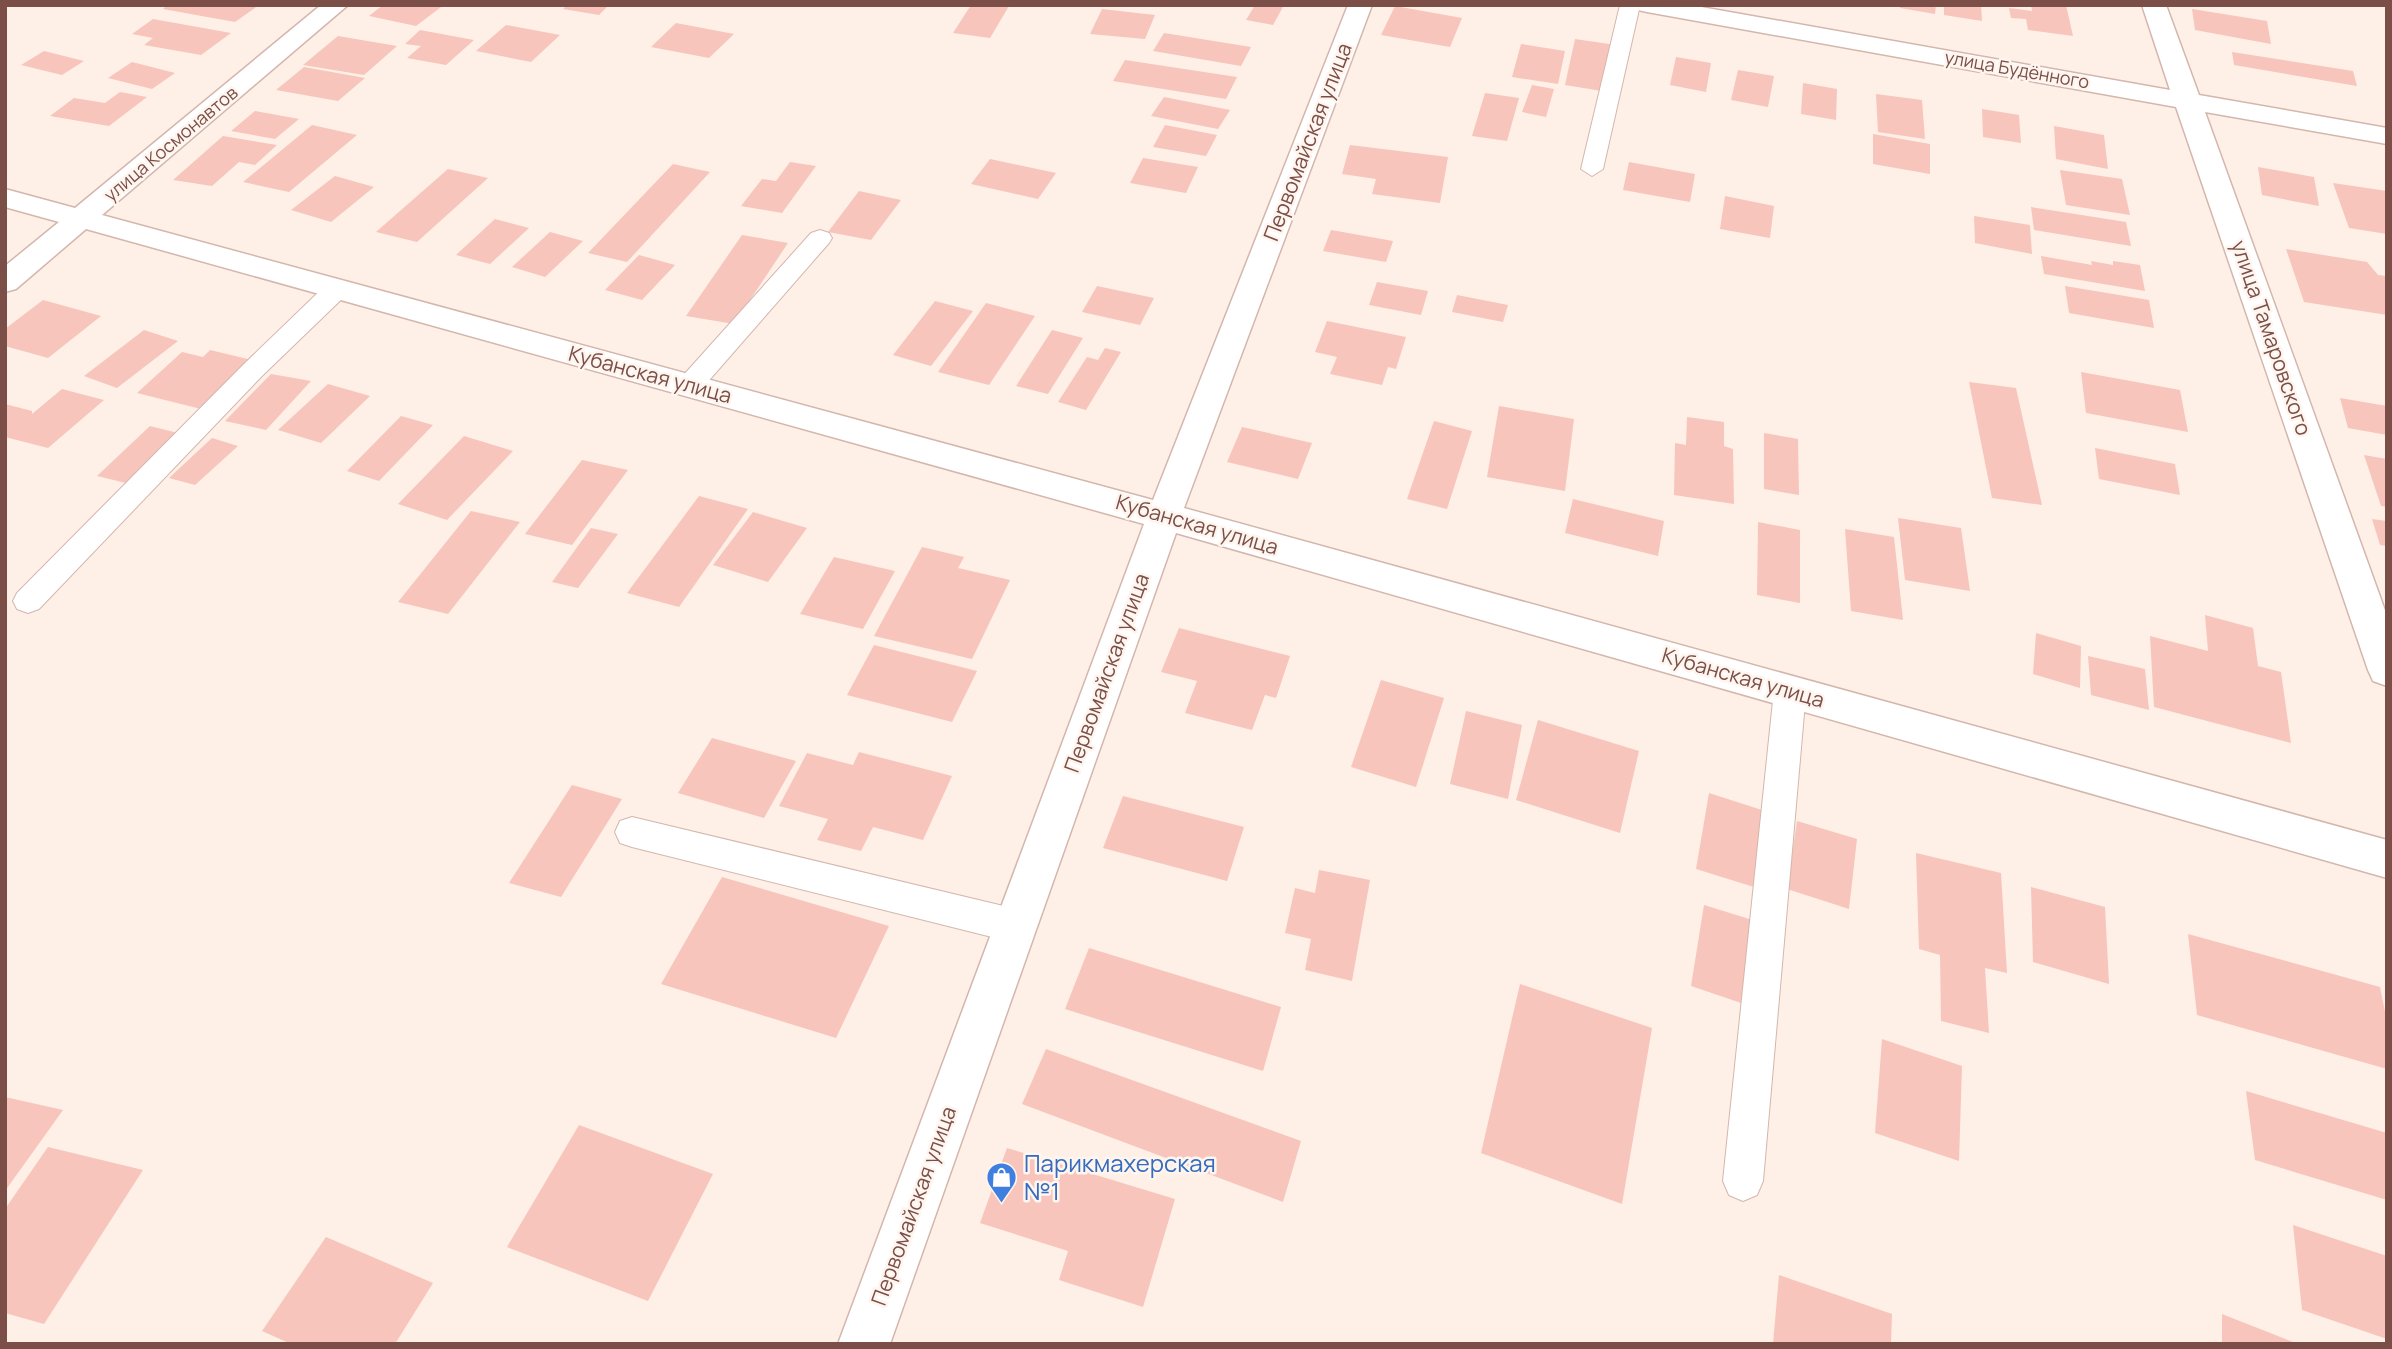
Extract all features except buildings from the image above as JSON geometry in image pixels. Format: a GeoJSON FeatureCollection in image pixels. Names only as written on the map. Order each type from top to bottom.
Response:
{"type":"FeatureCollection","features":[{"type":"Feature","properties":{"kind":"street","name":"улица Космонавтов"},"geometry":{"type":"LineString","coordinates":[[5,282],[336,5]]}},
{"type":"Feature","properties":{"kind":"street","name":"Первомайская улица"},"geometry":{"type":"LineString","coordinates":[[864,1344],[1164,516],[1360,5]]}},
{"type":"Feature","properties":{"kind":"street","name":"улица Будённого"},"geometry":{"type":"LineString","coordinates":[[1647,5],[1694,10],[2387,136]]}},
{"type":"Feature","properties":{"kind":"street","name":"улица Тамаровского"},"geometry":{"type":"LineString","coordinates":[[2154,5],[2387,670]]}},
{"type":"Feature","properties":{"kind":"street","name":"Кубанская улица"},"geometry":{"type":"LineString","coordinates":[[5,198],[1164,516],[2387,859]]}},
{"type":"Feature","properties":{"kind":"lane"},"geometry":{"type":"LineString","coordinates":[[1592,169],[1630,5]]}},
{"type":"Feature","properties":{"kind":"lane"},"geometry":{"type":"LineString","coordinates":[[689,386],[820,238]]}},
{"type":"Feature","properties":{"kind":"lane"},"geometry":{"type":"LineString","coordinates":[[28,601],[253,370],[337,289]]}},
{"type":"Feature","properties":{"kind":"lane"},"geometry":{"type":"LineString","coordinates":[[1743,1181],[1790,691]]}},
{"type":"Feature","properties":{"kind":"lane"},"geometry":{"type":"LineString","coordinates":[[632,832],[1016,926]]}},
{"type":"Feature","properties":{"kind":"place","name":"Парикмахерская №1"},"geometry":{"type":"Point","coordinates":[1001,1205]}}]}
